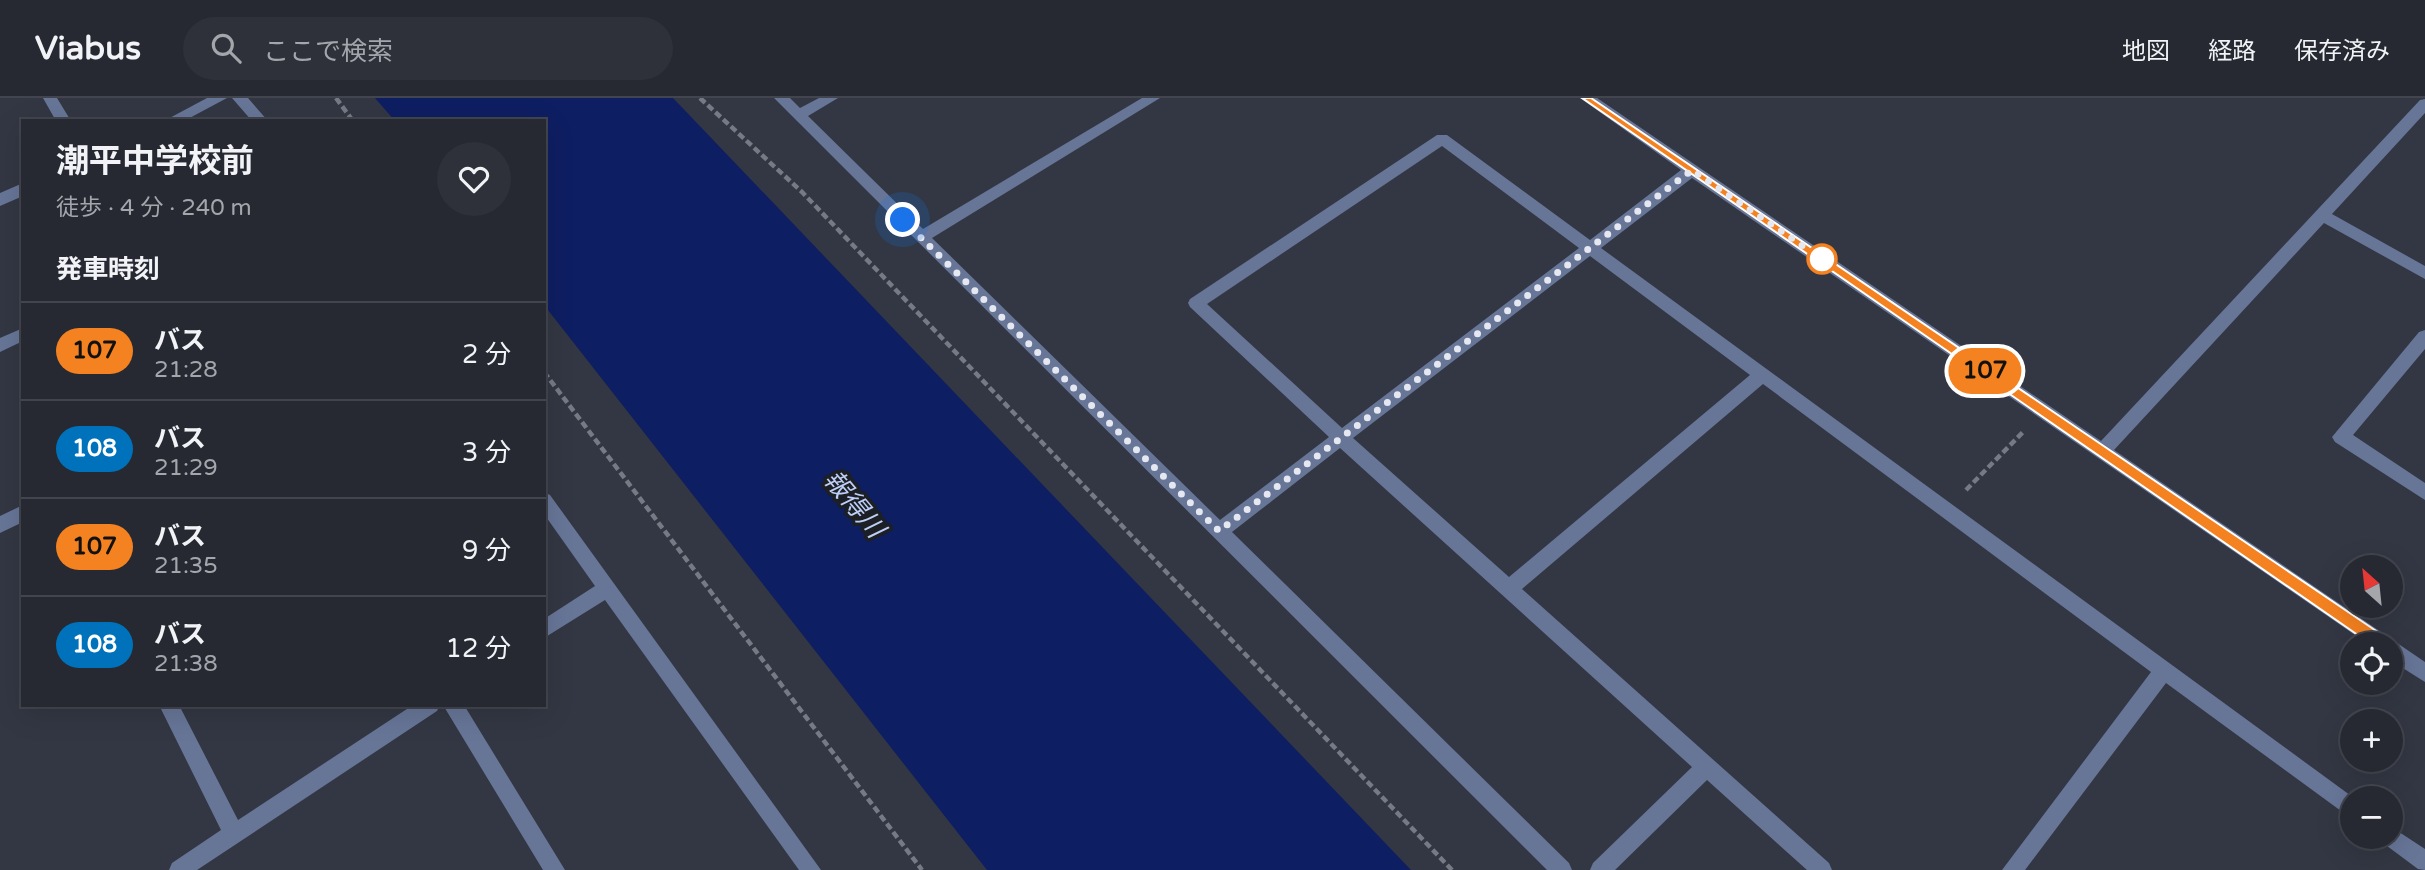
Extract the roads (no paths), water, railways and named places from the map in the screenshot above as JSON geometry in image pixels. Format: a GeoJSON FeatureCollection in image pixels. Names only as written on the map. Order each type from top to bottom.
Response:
{"type":"FeatureCollection","features":[{"type":"Feature","properties":{"kind":"street"},"geometry":{"type":"LineString","coordinates":[[50,98],[63,119]]}},
{"type":"Feature","properties":{"kind":"street"},"geometry":{"type":"LineString","coordinates":[[175,119],[220,98]]}},
{"type":"Feature","properties":{"kind":"street"},"geometry":{"type":"LineString","coordinates":[[239,98],[259,119]]}},
{"type":"Feature","properties":{"kind":"street"},"geometry":{"type":"LineString","coordinates":[[781,98],[1562,870]]}},
{"type":"Feature","properties":{"kind":"street"},"geometry":{"type":"LineString","coordinates":[[799,115],[831,98]]}},
{"type":"Feature","properties":{"kind":"street"},"geometry":{"type":"LineString","coordinates":[[920,237],[1153,98]]}},
{"type":"Feature","properties":{"kind":"street"},"geometry":{"type":"LineString","coordinates":[[1587,98],[2366,632]]}},
{"type":"Feature","properties":{"kind":"street"},"geometry":{"type":"LineString","coordinates":[[2102,451],[2425,104]]}},
{"type":"Feature","properties":{"kind":"street"},"geometry":{"type":"LineString","coordinates":[[1822,870],[1341,438],[1196,303],[1442,139],[2340,800]]}},
{"type":"Feature","properties":{"kind":"street"},"geometry":{"type":"LineString","coordinates":[[1219,531],[1692,170]]}},
{"type":"Feature","properties":{"kind":"street"},"geometry":{"type":"LineString","coordinates":[[0,200],[21,190]]}},
{"type":"Feature","properties":{"kind":"street"},"geometry":{"type":"LineString","coordinates":[[2322,215],[2425,273]]}},
{"type":"Feature","properties":{"kind":"street"},"geometry":{"type":"LineString","coordinates":[[0,345],[21,335]]}},
{"type":"Feature","properties":{"kind":"street"},"geometry":{"type":"LineString","coordinates":[[2425,337],[2341,437],[2425,492]]}},
{"type":"Feature","properties":{"kind":"street"},"geometry":{"type":"LineString","coordinates":[[1510,589],[1762,375]]}},
{"type":"Feature","properties":{"kind":"street"},"geometry":{"type":"LineString","coordinates":[[546,503],[811,870]]}},
{"type":"Feature","properties":{"kind":"street"},"geometry":{"type":"LineString","coordinates":[[0,525],[21,514]]}},
{"type":"Feature","properties":{"kind":"street"},"geometry":{"type":"LineString","coordinates":[[546,630],[608,588]]}},
{"type":"Feature","properties":{"kind":"street"},"geometry":{"type":"LineString","coordinates":[[2403,658],[2425,673]]}},
{"type":"Feature","properties":{"kind":"street"},"geometry":{"type":"LineString","coordinates":[[2012,870],[2164,671]]}},
{"type":"Feature","properties":{"kind":"street"},"geometry":{"type":"LineString","coordinates":[[170,707],[234,834]]}},
{"type":"Feature","properties":{"kind":"street"},"geometry":{"type":"LineString","coordinates":[[179,870],[427,707]]}},
{"type":"Feature","properties":{"kind":"street"},"geometry":{"type":"LineString","coordinates":[[454,707],[555,870]]}},
{"type":"Feature","properties":{"kind":"street"},"geometry":{"type":"LineString","coordinates":[[1600,870],[1707,766]]}},
{"type":"Feature","properties":{"kind":"street"},"geometry":{"type":"LineString","coordinates":[[2403,846],[2425,862]]}},
{"type":"Feature","properties":{"kind":"water","name":"報得川"},"geometry":{"type":"Polygon","coordinates":[[[375,98],[673,98],[1411,870],[987,870],[546,308],[546,119],[393,119],[375,98]]]}}]}
